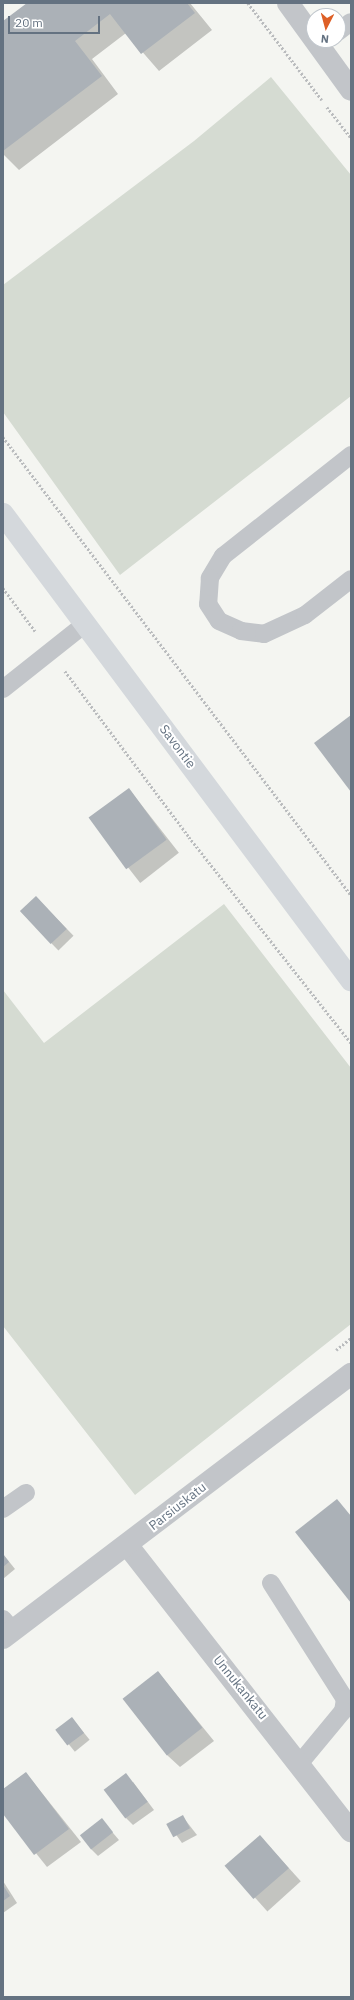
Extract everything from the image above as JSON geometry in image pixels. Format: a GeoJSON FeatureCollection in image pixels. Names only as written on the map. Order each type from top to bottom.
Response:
{"type":"FeatureCollection","features":[{"type":"Feature","properties":{"kind":"street"},"geometry":{"type":"LineString","coordinates":[[288,3],[306,24]]}},
{"type":"Feature","properties":{"kind":"street"},"geometry":{"type":"LineString","coordinates":[[326,48],[351,90]]}},
{"type":"Feature","properties":{"kind":"street","name":"Savontie"},"geometry":{"type":"LineString","coordinates":[[3,514],[351,980]]}},
{"type":"Feature","properties":{"kind":"street","name":"Parsiuskatu"},"geometry":{"type":"LineString","coordinates":[[6,1629],[128,1546],[351,1374]]}},
{"type":"Feature","properties":{"kind":"street","name":"Unnukankatu"},"geometry":{"type":"LineString","coordinates":[[128,1546],[300,1763],[351,1831]]}},
{"type":"Feature","properties":{"kind":"lane"},"geometry":{"type":"LineString","coordinates":[[351,455],[223,556],[210,578],[208,604],[219,621],[241,631],[264,634],[306,615],[351,579]]}},
{"type":"Feature","properties":{"kind":"lane"},"geometry":{"type":"LineString","coordinates":[[3,689],[85,624]]}},
{"type":"Feature","properties":{"kind":"lane"},"geometry":{"type":"LineString","coordinates":[[3,1509],[26,1493]]}},
{"type":"Feature","properties":{"kind":"lane"},"geometry":{"type":"LineString","coordinates":[[271,1583],[345,1699],[343,1711],[300,1763]]}},
{"type":"Feature","properties":{"kind":"path"},"geometry":{"type":"LineString","coordinates":[[248,3],[351,138]]}},
{"type":"Feature","properties":{"kind":"path"},"geometry":{"type":"LineString","coordinates":[[3,437],[351,895]]}},
{"type":"Feature","properties":{"kind":"path"},"geometry":{"type":"LineString","coordinates":[[3,588],[190,837],[351,1043]]}},
{"type":"Feature","properties":{"kind":"shaded area"},"geometry":{"type":"Polygon","coordinates":[[[271,77],[351,175],[351,396],[120,575],[3,412],[3,285],[194,141],[271,77]]]}},
{"type":"Feature","properties":{"kind":"shaded area"},"geometry":{"type":"Polygon","coordinates":[[[224,904],[351,1068],[351,1324],[135,1495],[3,1326],[3,990],[44,1043],[224,904]]]}},
{"type":"Feature","properties":{"kind":"building"},"geometry":{"type":"Polygon","coordinates":[[[27,3],[187,3],[195,13],[141,54],[110,14],[75,41],[102,76],[3,151],[3,21],[27,3]]]}},
{"type":"Feature","properties":{"kind":"building"},"geometry":{"type":"Polygon","coordinates":[[[351,715],[351,792],[314,743],[351,715]]]}},
{"type":"Feature","properties":{"kind":"building"},"geometry":{"type":"Polygon","coordinates":[[[129,788],[167,840],[126,869],[89,817],[129,788]]]}},
{"type":"Feature","properties":{"kind":"building"},"geometry":{"type":"Polygon","coordinates":[[[36,896],[67,929],[51,944],[20,911],[36,896]]]}},
{"type":"Feature","properties":{"kind":"building"},"geometry":{"type":"Polygon","coordinates":[[[337,1499],[351,1516],[351,1603],[295,1532],[337,1499]]]}},
{"type":"Feature","properties":{"kind":"building"},"geometry":{"type":"Polygon","coordinates":[[[3,1554],[9,1562],[3,1567],[3,1554]]]}},
{"type":"Feature","properties":{"kind":"building"},"geometry":{"type":"Polygon","coordinates":[[[158,1671],[202,1728],[167,1755],[123,1699],[158,1671]]]}},
{"type":"Feature","properties":{"kind":"building"},"geometry":{"type":"Polygon","coordinates":[[[72,1717],[84,1733],[67,1746],[55,1730],[72,1717]]]}},
{"type":"Feature","properties":{"kind":"building"},"geometry":{"type":"Polygon","coordinates":[[[26,1772],[69,1829],[34,1855],[3,1814],[3,1789],[26,1772]]]}},
{"type":"Feature","properties":{"kind":"building"},"geometry":{"type":"Polygon","coordinates":[[[126,1773],[148,1802],[125,1819],[104,1790],[126,1773]]]}},
{"type":"Feature","properties":{"kind":"building"},"geometry":{"type":"Polygon","coordinates":[[[183,1815],[190,1828],[173,1837],[166,1824],[183,1815]]]}},
{"type":"Feature","properties":{"kind":"building"},"geometry":{"type":"Polygon","coordinates":[[[102,1818],[113,1832],[91,1849],[80,1835],[102,1818]]]}},
{"type":"Feature","properties":{"kind":"building"},"geometry":{"type":"Polygon","coordinates":[[[260,1835],[289,1868],[253,1899],[225,1866],[260,1835]]]}},
{"type":"Feature","properties":{"kind":"building"},"geometry":{"type":"Polygon","coordinates":[[[3,1885],[10,1896],[3,1901],[3,1885]]]}}]}
